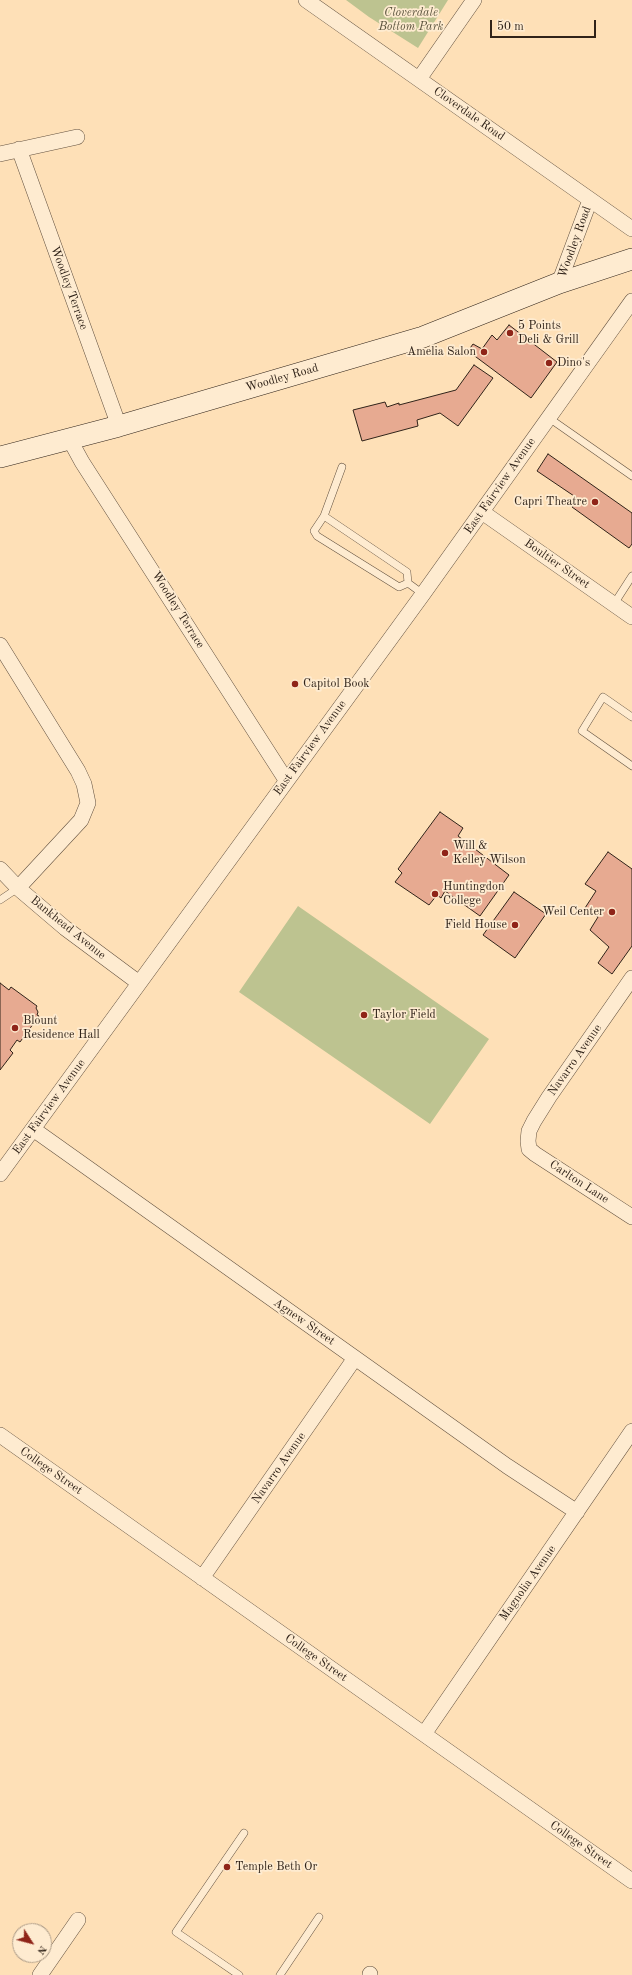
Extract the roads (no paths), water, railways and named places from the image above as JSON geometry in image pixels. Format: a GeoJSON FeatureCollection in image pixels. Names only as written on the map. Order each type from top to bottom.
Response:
{"type":"FeatureCollection","features":[{"type":"Feature","properties":{"kind":"main road","name":"Woodley Road"},"geometry":{"type":"LineString","coordinates":[[0,457],[70,440],[423,337],[559,283],[632,259]]}},
{"type":"Feature","properties":{"kind":"street","name":"Cloverdale Road"},"geometry":{"type":"LineString","coordinates":[[306,0],[632,229]]}},
{"type":"Feature","properties":{"kind":"street"},"geometry":{"type":"LineString","coordinates":[[419,79],[474,0]]}},
{"type":"Feature","properties":{"kind":"street"},"geometry":{"type":"LineString","coordinates":[[0,154],[77,137]]}},
{"type":"Feature","properties":{"kind":"street","name":"Woodley Terrace"},"geometry":{"type":"LineString","coordinates":[[19,149],[119,426]]}},
{"type":"Feature","properties":{"kind":"street","name":"Woodley Road"},"geometry":{"type":"LineString","coordinates":[[559,283],[590,200]]}},
{"type":"Feature","properties":{"kind":"street","name":"East Fairview Avenue"},"geometry":{"type":"LineString","coordinates":[[0,1174],[423,594],[632,301]]}},
{"type":"Feature","properties":{"kind":"street","name":"Woodley Terrace"},"geometry":{"type":"LineString","coordinates":[[70,440],[82,462],[286,780]]}},
{"type":"Feature","properties":{"kind":"street","name":"Boultier Street"},"geometry":{"type":"LineString","coordinates":[[482,512],[632,617]]}},
{"type":"Feature","properties":{"kind":"street"},"geometry":{"type":"LineString","coordinates":[[0,644],[78,771],[84,784],[88,803],[81,820],[18,888]]}},
{"type":"Feature","properties":{"kind":"street","name":"Bankhead Avenue"},"geometry":{"type":"LineString","coordinates":[[1,873],[65,928],[139,983]]}},
{"type":"Feature","properties":{"kind":"street","name":"Navarro Avenue"},"geometry":{"type":"LineString","coordinates":[[528,1145],[529,1131],[534,1120],[632,978]]}},
{"type":"Feature","properties":{"kind":"street","name":"Agnew Street"},"geometry":{"type":"LineString","coordinates":[[33,1129],[507,1466],[577,1512]]}},
{"type":"Feature","properties":{"kind":"street","name":"Carlton Lane"},"geometry":{"type":"LineString","coordinates":[[528,1145],[535,1154],[632,1217]]}},
{"type":"Feature","properties":{"kind":"street","name":"Navarro Avenue"},"geometry":{"type":"LineString","coordinates":[[202,1578],[355,1358]]}},
{"type":"Feature","properties":{"kind":"street","name":"Magnolia Avenue"},"geometry":{"type":"LineString","coordinates":[[424,1734],[632,1431]]}},
{"type":"Feature","properties":{"kind":"street","name":"College Street"},"geometry":{"type":"LineString","coordinates":[[0,1435],[632,1881]]}},
{"type":"Feature","properties":{"kind":"street"},"geometry":{"type":"LineString","coordinates":[[40,1975],[78,1920]]}},
{"type":"Feature","properties":{"kind":"lane"},"geometry":{"type":"LineString","coordinates":[[549,418],[632,476]]}},
{"type":"Feature","properties":{"kind":"lane"},"geometry":{"type":"LineString","coordinates":[[342,468],[328,500],[324,516],[314,531],[317,536],[399,587],[408,583]]}},
{"type":"Feature","properties":{"kind":"lane"},"geometry":{"type":"LineString","coordinates":[[324,516],[407,572],[408,583],[423,594]]}},
{"type":"Feature","properties":{"kind":"lane"},"geometry":{"type":"LineString","coordinates":[[614,604],[632,576]]}},
{"type":"Feature","properties":{"kind":"lane"},"geometry":{"type":"LineString","coordinates":[[632,717],[603,698],[582,731],[632,766]]}},
{"type":"Feature","properties":{"kind":"lane"},"geometry":{"type":"LineString","coordinates":[[0,900],[18,888]]}},
{"type":"Feature","properties":{"kind":"lane"},"geometry":{"type":"LineString","coordinates":[[240,1975],[176,1932],[244,1833]]}},
{"type":"Feature","properties":{"kind":"lane"},"geometry":{"type":"LineString","coordinates":[[280,1975],[319,1917]]}},
{"type":"Feature","properties":{"kind":"place","name":"5 Points Deli & Grill"},"geometry":{"type":"Point","coordinates":[510,333]}},
{"type":"Feature","properties":{"kind":"place","name":"Amelia Salon"},"geometry":{"type":"Point","coordinates":[484,352]}},
{"type":"Feature","properties":{"kind":"place","name":"Dino's"},"geometry":{"type":"Point","coordinates":[549,363]}},
{"type":"Feature","properties":{"kind":"place","name":"Capri Theatre"},"geometry":{"type":"Point","coordinates":[595,502]}},
{"type":"Feature","properties":{"kind":"place","name":"Capitol Book"},"geometry":{"type":"Point","coordinates":[295,684]}},
{"type":"Feature","properties":{"kind":"place","name":"Will & Kelley Wilson"},"geometry":{"type":"Point","coordinates":[445,853]}},
{"type":"Feature","properties":{"kind":"place","name":"Huntingdon College"},"geometry":{"type":"Point","coordinates":[435,894]}},
{"type":"Feature","properties":{"kind":"place","name":"Weil Center"},"geometry":{"type":"Point","coordinates":[612,912]}},
{"type":"Feature","properties":{"kind":"place","name":"Field House"},"geometry":{"type":"Point","coordinates":[515,925]}},
{"type":"Feature","properties":{"kind":"place","name":"Taylor Field"},"geometry":{"type":"Point","coordinates":[364,1015]}},
{"type":"Feature","properties":{"kind":"place","name":"Blount Residence Hall"},"geometry":{"type":"Point","coordinates":[15,1028]}},
{"type":"Feature","properties":{"kind":"place","name":"Temple Beth Or"},"geometry":{"type":"Point","coordinates":[227,1867]}},
{"type":"Feature","properties":{"kind":"park label","name":"Cloverdale Bottom Park"},"geometry":{"type":"Point","coordinates":[411,20]}}]}
